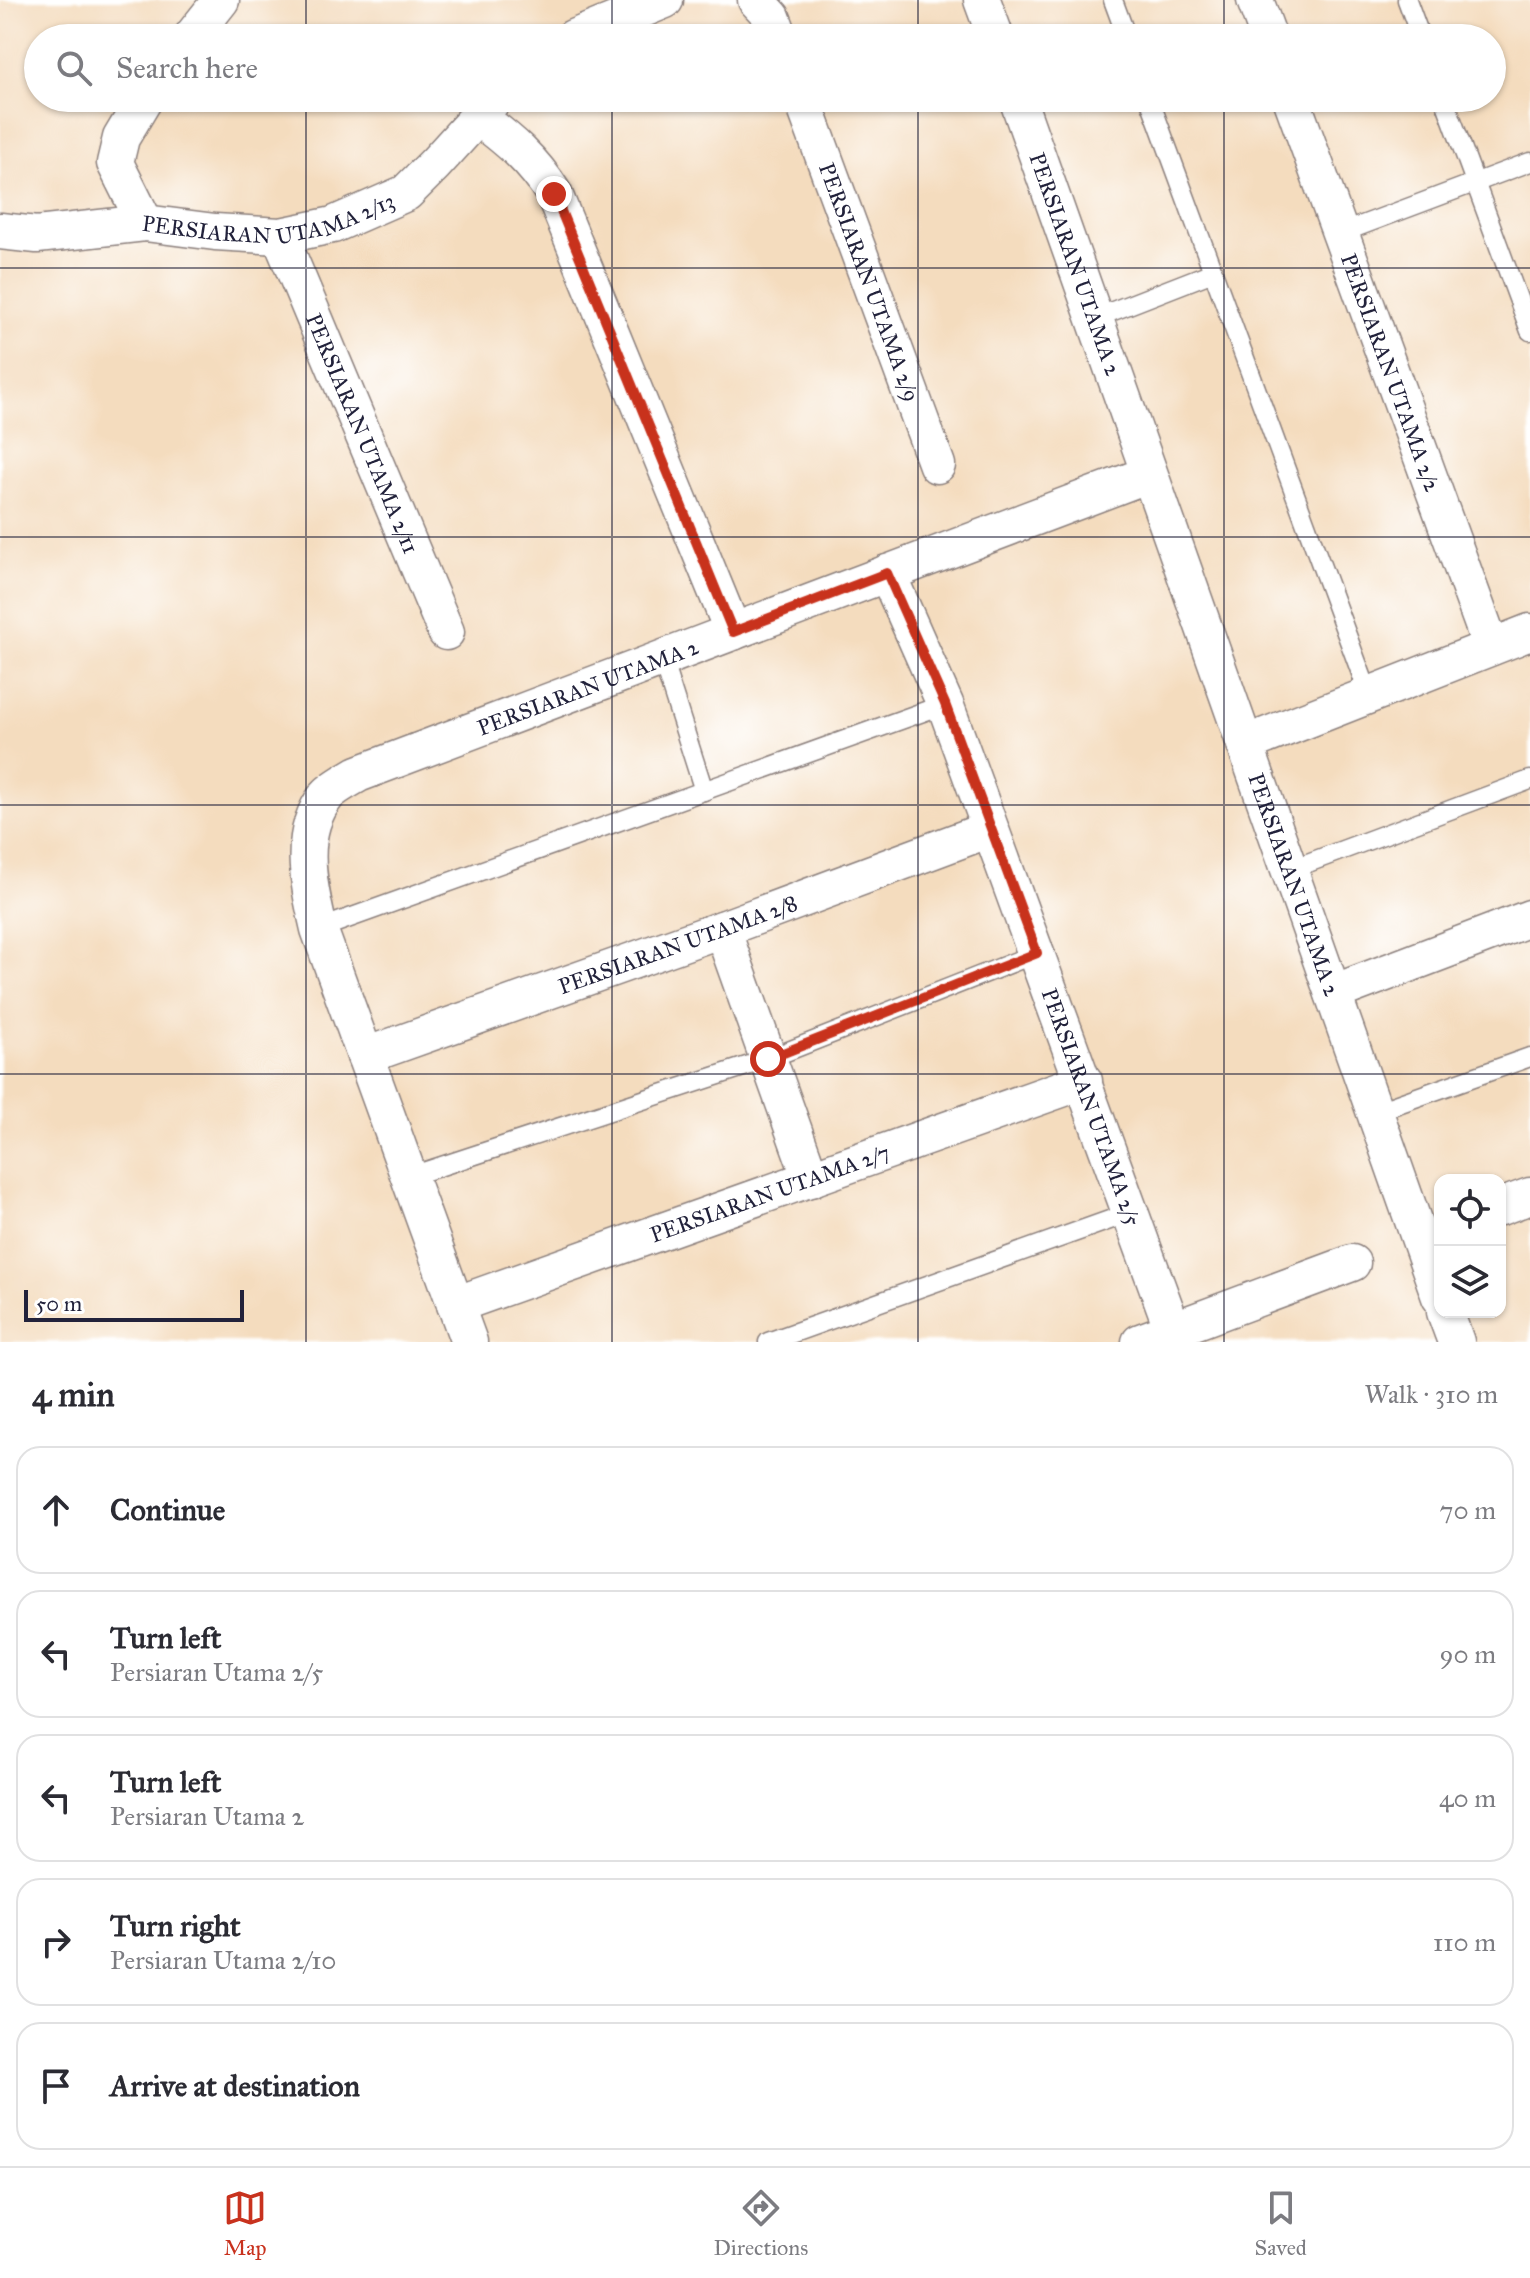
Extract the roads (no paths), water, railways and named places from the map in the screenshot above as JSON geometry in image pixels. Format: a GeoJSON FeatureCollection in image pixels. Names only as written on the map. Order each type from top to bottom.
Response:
{"type":"FeatureCollection","features":[{"type":"Feature","properties":{"kind":"street"},"geometry":{"type":"LineString","coordinates":[[202,24],[221,0]]}},
{"type":"Feature","properties":{"kind":"street"},"geometry":{"type":"LineString","coordinates":[[607,24],[665,0]]}},
{"type":"Feature","properties":{"kind":"street"},"geometry":{"type":"LineString","coordinates":[[756,0],[775,24]]}},
{"type":"Feature","properties":{"kind":"street"},"geometry":{"type":"LineString","coordinates":[[982,0],[991,24]]}},
{"type":"Feature","properties":{"kind":"street"},"geometry":{"type":"LineString","coordinates":[[1255,0],[1264,24]]}},
{"type":"Feature","properties":{"kind":"street"},"geometry":{"type":"LineString","coordinates":[[137,112],[121,138],[115,163],[145,223]]}},
{"type":"Feature","properties":{"kind":"street","name":"PERSIARAN UTAMA 2/13"},"geometry":{"type":"LineString","coordinates":[[0,231],[37,235],[145,223],[280,236],[333,225],[406,193],[481,112]]}},
{"type":"Feature","properties":{"kind":"street"},"geometry":{"type":"LineString","coordinates":[[490,112],[539,169],[554,194],[733,632]]}},
{"type":"Feature","properties":{"kind":"street","name":"PERSIARAN UTAMA 2/9"},"geometry":{"type":"LineString","coordinates":[[807,112],[937,465]]}},
{"type":"Feature","properties":{"kind":"street","name":"PERSIARAN UTAMA 2"},"geometry":{"type":"LineString","coordinates":[[1022,112],[1375,1112],[1429,1232],[1434,1262]]}},
{"type":"Feature","properties":{"kind":"street","name":"PERSIARAN UTAMA 2/2"},"geometry":{"type":"LineString","coordinates":[[1296,112],[1491,647]]}},
{"type":"Feature","properties":{"kind":"street","name":"PERSIARAN UTAMA 2/11"},"geometry":{"type":"LineString","coordinates":[[280,236],[446,632]]}},
{"type":"Feature","properties":{"kind":"street","name":"PERSIARAN UTAMA 2"},"geometry":{"type":"LineString","coordinates":[[319,929],[310,892],[307,841],[328,794],[358,774],[1149,474]]}},
{"type":"Feature","properties":{"kind":"street","name":"PERSIARAN UTAMA 2/5"},"geometry":{"type":"LineString","coordinates":[[887,573],[945,704],[1173,1330]]}},
{"type":"Feature","properties":{"kind":"street"},"geometry":{"type":"LineString","coordinates":[[1245,744],[1530,632]]}},
{"type":"Feature","properties":{"kind":"street","name":"PERSIARAN UTAMA 2/8"},"geometry":{"type":"LineString","coordinates":[[365,1056],[722,929],[990,829]]}},
{"type":"Feature","properties":{"kind":"street"},"geometry":{"type":"LineString","coordinates":[[1333,993],[1530,918]]}},
{"type":"Feature","properties":{"kind":"street"},"geometry":{"type":"LineString","coordinates":[[319,929],[469,1342]]}},
{"type":"Feature","properties":{"kind":"street"},"geometry":{"type":"LineString","coordinates":[[722,929],[811,1179]]}},
{"type":"Feature","properties":{"kind":"street","name":"PERSIARAN UTAMA 2/7"},"geometry":{"type":"LineString","coordinates":[[455,1305],[1084,1081]]}},
{"type":"Feature","properties":{"kind":"street"},"geometry":{"type":"LineString","coordinates":[[1506,1205],[1530,1196]]}},
{"type":"Feature","properties":{"kind":"street"},"geometry":{"type":"LineString","coordinates":[[1140,1342],[1352,1263]]}},
{"type":"Feature","properties":{"kind":"street"},"geometry":{"type":"LineString","coordinates":[[1447,1318],[1456,1342]]}},
{"type":"Feature","properties":{"kind":"lane"},"geometry":{"type":"LineString","coordinates":[[1113,0],[1122,24]]}},
{"type":"Feature","properties":{"kind":"lane"},"geometry":{"type":"LineString","coordinates":[[1407,0],[1416,24]]}},
{"type":"Feature","properties":{"kind":"lane"},"geometry":{"type":"LineString","coordinates":[[1154,112],[1369,695]]}},
{"type":"Feature","properties":{"kind":"lane"},"geometry":{"type":"LineString","coordinates":[[1449,112],[1530,331]]}},
{"type":"Feature","properties":{"kind":"lane"},"geometry":{"type":"LineString","coordinates":[[1341,233],[1530,162]]}},
{"type":"Feature","properties":{"kind":"lane"},"geometry":{"type":"LineString","coordinates":[[1095,318],[1213,272]]}},
{"type":"Feature","properties":{"kind":"lane"},"geometry":{"type":"LineString","coordinates":[[662,659],[704,791]]}},
{"type":"Feature","properties":{"kind":"lane"},"geometry":{"type":"LineString","coordinates":[[319,929],[945,704]]}},
{"type":"Feature","properties":{"kind":"lane"},"geometry":{"type":"LineString","coordinates":[[1289,870],[1530,780]]}},
{"type":"Feature","properties":{"kind":"lane"},"geometry":{"type":"LineString","coordinates":[[408,1177],[768,1059],[1037,953]]}},
{"type":"Feature","properties":{"kind":"lane"},"geometry":{"type":"LineString","coordinates":[[1375,1112],[1530,1057]]}},
{"type":"Feature","properties":{"kind":"lane"},"geometry":{"type":"LineString","coordinates":[[768,1342],[1132,1212]]}}]}
